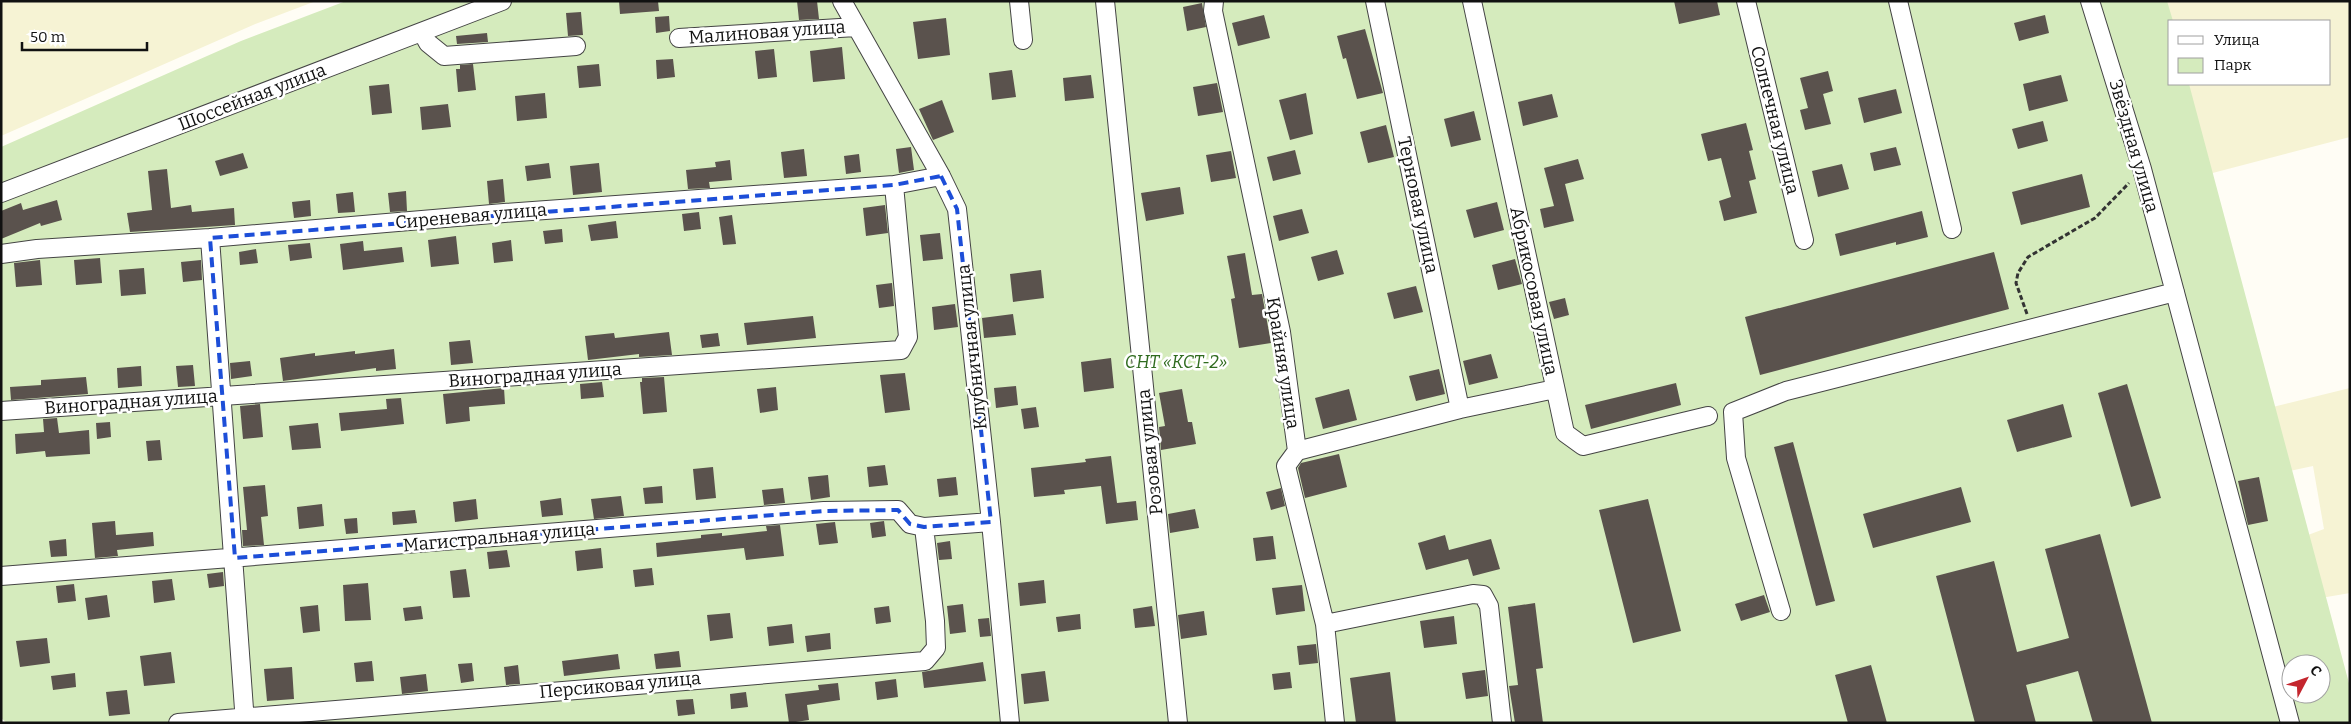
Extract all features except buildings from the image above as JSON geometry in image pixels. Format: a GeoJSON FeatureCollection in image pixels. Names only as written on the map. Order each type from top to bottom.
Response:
{"type":"FeatureCollection","features":[{"type":"Feature","properties":{"kind":"street","name":"Шоссейная улица"},"geometry":{"type":"LineString","coordinates":[[1,193],[502,1]]}},
{"type":"Feature","properties":{"kind":"street","name":"Клубничная улица"},"geometry":{"type":"LineString","coordinates":[[842,1],[941,176],[957,209],[991,522],[1010,723]]}},
{"type":"Feature","properties":{"kind":"street"},"geometry":{"type":"LineString","coordinates":[[1019,1],[1024,40]]}},
{"type":"Feature","properties":{"kind":"street","name":"Розовая улица"},"geometry":{"type":"LineString","coordinates":[[1105,1],[1178,723]]}},
{"type":"Feature","properties":{"kind":"street","name":"Крайняя улица"},"geometry":{"type":"LineString","coordinates":[[1214,1],[1212,11],[1281,332],[1297,451],[1286,466],[1325,624],[1335,723]]}},
{"type":"Feature","properties":{"kind":"street","name":"Терновая улица"},"geometry":{"type":"LineString","coordinates":[[1375,1],[1460,409]]}},
{"type":"Feature","properties":{"kind":"street","name":"Абрикосовая улица"},"geometry":{"type":"LineString","coordinates":[[1472,1],[1565,433],[1582,446],[1708,416]]}},
{"type":"Feature","properties":{"kind":"street","name":"Солнечная улица"},"geometry":{"type":"LineString","coordinates":[[1746,1],[1804,240]]}},
{"type":"Feature","properties":{"kind":"street"},"geometry":{"type":"LineString","coordinates":[[1898,1],[1952,229]]}},
{"type":"Feature","properties":{"kind":"street","name":"Звёздная улица"},"geometry":{"type":"LineString","coordinates":[[2090,1],[2142,169],[2290,723]]}},
{"type":"Feature","properties":{"kind":"street","name":"Малиновая улица"},"geometry":{"type":"LineString","coordinates":[[679,38],[856,27]]}},
{"type":"Feature","properties":{"kind":"street"},"geometry":{"type":"LineString","coordinates":[[422,32],[428,43],[444,56],[576,46]]}},
{"type":"Feature","properties":{"kind":"street","name":"Сиреневая улица"},"geometry":{"type":"LineString","coordinates":[[1,254],[37,249],[210,238],[504,213],[894,185],[941,176]]}},
{"type":"Feature","properties":{"kind":"street","name":"Виноградная улица"},"geometry":{"type":"LineString","coordinates":[[1,412],[901,350],[908,337],[894,185]]}},
{"type":"Feature","properties":{"kind":"street"},"geometry":{"type":"LineString","coordinates":[[210,238],[220,396],[235,558],[245,719]]}},
{"type":"Feature","properties":{"kind":"street"},"geometry":{"type":"LineString","coordinates":[[1781,611],[1736,458],[1733,412],[1786,391],[2175,292]]}},
{"type":"Feature","properties":{"kind":"street"},"geometry":{"type":"LineString","coordinates":[[1297,451],[1460,409],[1555,389]]}},
{"type":"Feature","properties":{"kind":"street","name":"Магистральная улица"},"geometry":{"type":"LineString","coordinates":[[1,576],[824,511],[898,510],[910,524],[924,527]]}},
{"type":"Feature","properties":{"kind":"street"},"geometry":{"type":"LineString","coordinates":[[924,527],[991,522]]}},
{"type":"Feature","properties":{"kind":"street","name":"Персиковая улица"},"geometry":{"type":"LineString","coordinates":[[178,723],[245,719],[925,660],[936,648],[935,621],[924,527]]}},
{"type":"Feature","properties":{"kind":"street"},"geometry":{"type":"LineString","coordinates":[[1325,624],[1473,594],[1483,595],[1489,606],[1502,723]]}},
{"type":"Feature","properties":{"kind":"path"},"geometry":{"type":"LineString","coordinates":[[2033,329],[2016,283],[2018,273],[2028,257],[2095,218],[2142,169]]}},
{"type":"Feature","properties":{"kind":"highlighted area"},"geometry":{"type":"Polygon","coordinates":[[[941,176],[957,209],[991,522],[924,527],[910,524],[898,510],[824,511],[235,558],[210,238],[894,185],[941,176]]]}},
{"type":"Feature","properties":{"kind":"shaded area"},"geometry":{"type":"Polygon","coordinates":[[[1,1],[316,1],[253,25],[1,136],[1,1]]]}},
{"type":"Feature","properties":{"kind":"shaded area"},"geometry":{"type":"Polygon","coordinates":[[[2103,1],[2350,1],[2350,137],[2163,186],[2103,1]]]}},
{"type":"Feature","properties":{"kind":"shaded area"},"geometry":{"type":"Polygon","coordinates":[[[2350,388],[2350,593],[2286,604],[2273,548],[2324,529],[2313,466],[2242,481],[2232,417],[2350,388]]]}},
{"type":"Feature","properties":{"kind":"green space","name":"СНТ «КСТ-2»"},"geometry":{"type":"Polygon","coordinates":[[[346,1],[2167,1],[2173,20],[2168,20],[2168,85],[2189,85],[2350,687],[2350,723],[7,723],[1,718],[1,147],[241,41],[346,1]]]}}]}
